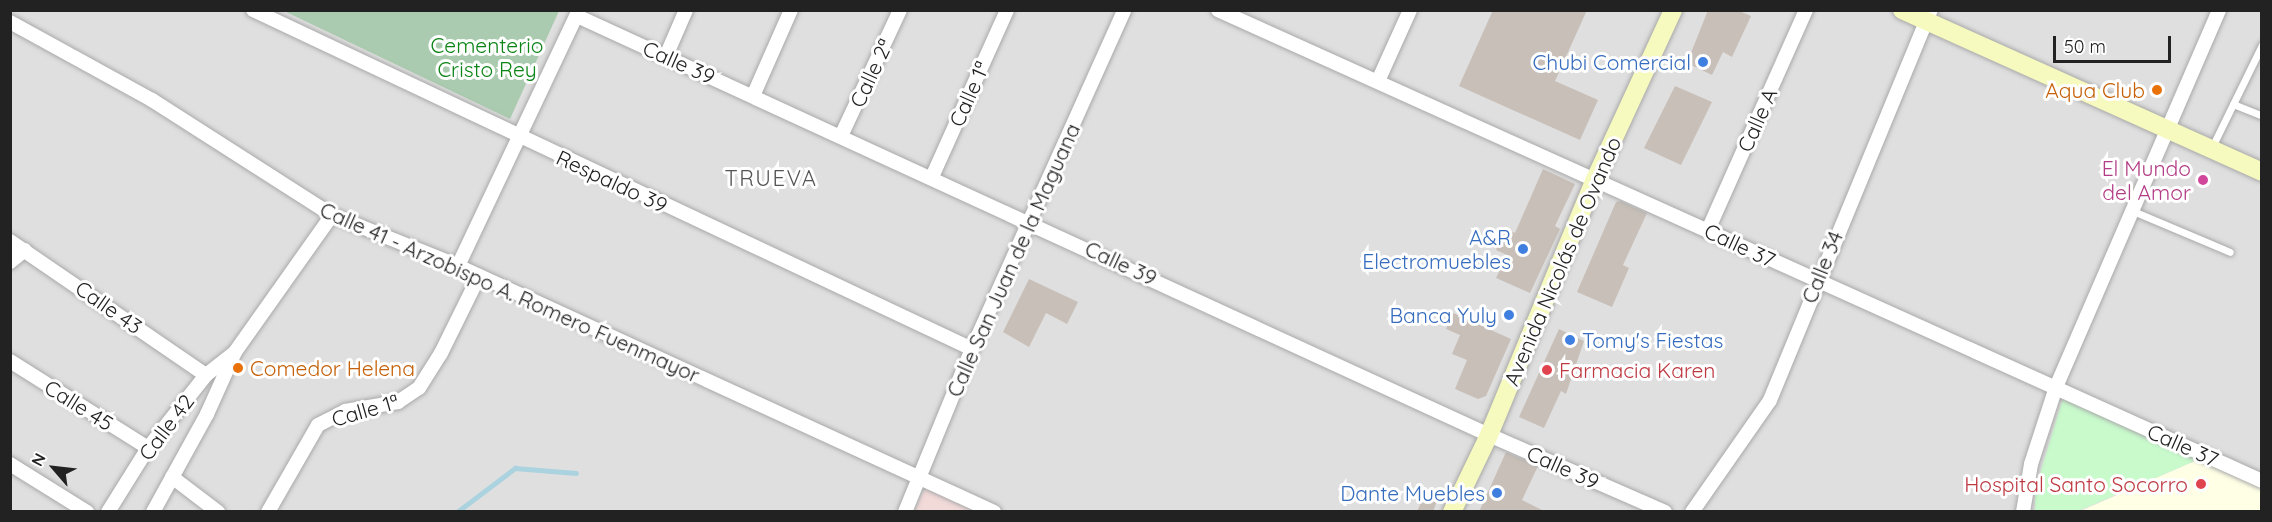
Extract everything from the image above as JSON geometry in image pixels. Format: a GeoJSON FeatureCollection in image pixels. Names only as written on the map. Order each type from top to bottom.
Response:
{"type":"FeatureCollection","features":[{"type":"Feature","properties":{"kind":"street","name":"Respaldo 39"},"geometry":{"type":"LineString","coordinates":[[253,10],[972,349]]}},
{"type":"Feature","properties":{"kind":"street"},"geometry":{"type":"LineString","coordinates":[[666,56],[686,10]]}},
{"type":"Feature","properties":{"kind":"street"},"geometry":{"type":"LineString","coordinates":[[753,96],[791,10]]}},
{"type":"Feature","properties":{"kind":"street","name":"Calle 2ª"},"geometry":{"type":"LineString","coordinates":[[841,136],[900,10]]}},
{"type":"Feature","properties":{"kind":"street","name":"Calle 1ª"},"geometry":{"type":"LineString","coordinates":[[932,177],[1007,10]]}},
{"type":"Feature","properties":{"kind":"street","name":"Calle San Juan de la Maguana"},"geometry":{"type":"LineString","coordinates":[[905,512],[921,479],[972,349],[1124,10]]}},
{"type":"Feature","properties":{"kind":"street","name":"Calle 37"},"geometry":{"type":"LineString","coordinates":[[1218,10],[2262,481]]}},
{"type":"Feature","properties":{"kind":"street"},"geometry":{"type":"LineString","coordinates":[[1378,81],[1410,10]]}},
{"type":"Feature","properties":{"kind":"street","name":"Avenida Nicolás de Ovando"},"geometry":{"type":"LineString","coordinates":[[1452,512],[1489,435],[1595,179],[1673,10]]}},
{"type":"Feature","properties":{"kind":"street","name":"Calle A"},"geometry":{"type":"LineString","coordinates":[[1708,230],[1806,10]]}},
{"type":"Feature","properties":{"kind":"street"},"geometry":{"type":"LineString","coordinates":[[1902,10],[1929,16],[2165,130],[2262,172]]}},
{"type":"Feature","properties":{"kind":"street"},"geometry":{"type":"LineString","coordinates":[[2023,512],[2031,464],[2056,387],[2133,211],[2165,130],[2219,10]]}},
{"type":"Feature","properties":{"kind":"street"},"geometry":{"type":"LineString","coordinates":[[458,266],[578,13]]}},
{"type":"Feature","properties":{"kind":"street","name":"Calle 39"},"geometry":{"type":"LineString","coordinates":[[578,13],[666,56],[1030,221],[1489,435],[1665,512]]}},
{"type":"Feature","properties":{"kind":"street","name":"Calle 34"},"geometry":{"type":"LineString","coordinates":[[1692,512],[1770,400],[1816,280],[1929,16]]}},
{"type":"Feature","properties":{"kind":"street","name":"Calle 41 - Arzobispo A. Romero Fuenmayor"},"geometry":{"type":"LineString","coordinates":[[10,22],[152,100],[332,215],[458,266],[994,512]]}},
{"type":"Feature","properties":{"kind":"street"},"geometry":{"type":"LineString","coordinates":[[153,512],[235,352],[332,215]]}},
{"type":"Feature","properties":{"kind":"street","name":"Calle 43"},"geometry":{"type":"LineString","coordinates":[[10,241],[206,375]]}},
{"type":"Feature","properties":{"kind":"street"},"geometry":{"type":"LineString","coordinates":[[10,262],[25,250]]}},
{"type":"Feature","properties":{"kind":"street","name":"Calle 1ª"},"geometry":{"type":"LineString","coordinates":[[268,512],[318,425],[345,411],[398,402],[419,388],[441,352],[479,276]]}},
{"type":"Feature","properties":{"kind":"street","name":"Calle 42"},"geometry":{"type":"LineString","coordinates":[[108,512],[148,448],[206,375],[235,352]]}},
{"type":"Feature","properties":{"kind":"street","name":"Calle 45"},"geometry":{"type":"LineString","coordinates":[[10,361],[148,448]]}},
{"type":"Feature","properties":{"kind":"street"},"geometry":{"type":"LineString","coordinates":[[10,464],[87,512]]}},
{"type":"Feature","properties":{"kind":"street"},"geometry":{"type":"LineString","coordinates":[[172,477],[218,512]]}},
{"type":"Feature","properties":{"kind":"lane"},"geometry":{"type":"LineString","coordinates":[[2210,150],[2262,45]]}},
{"type":"Feature","properties":{"kind":"lane"},"geometry":{"type":"LineString","coordinates":[[2233,104],[2262,116]]}},
{"type":"Feature","properties":{"kind":"lane"},"geometry":{"type":"LineString","coordinates":[[2133,211],[2230,252]]}},
{"type":"Feature","properties":{"kind":"shaded area"},"geometry":{"type":"Polygon","coordinates":[[[11,11],[2261,11],[2261,511],[11,511],[11,11]]]}},
{"type":"Feature","properties":{"kind":"shaded area","name":"Hospital Santo Socorro"},"geometry":{"type":"Polygon","coordinates":[[[2204,457],[2261,484],[2261,511],[2078,512],[2204,457]]]}},
{"type":"Feature","properties":{"kind":"shaded area"},"geometry":{"type":"Polygon","coordinates":[[[926,486],[981,512],[914,512],[926,486]]]}},
{"type":"Feature","properties":{"kind":"green space","name":"Cementerio Cristo Rey"},"geometry":{"type":"Polygon","coordinates":[[[284,11],[559,11],[510,119],[284,11]]]}},
{"type":"Feature","properties":{"kind":"green space"},"geometry":{"type":"Polygon","coordinates":[[[2065,391],[2204,457],[2078,511],[2035,511],[2035,490],[2065,391]]]}},
{"type":"Feature","properties":{"kind":"building"},"geometry":{"type":"Polygon","coordinates":[[[1493,10],[1587,10],[1555,81],[1598,100],[1580,140],[1459,86],[1493,10]]]}},
{"type":"Feature","properties":{"kind":"building"},"geometry":{"type":"Polygon","coordinates":[[[1708,10],[1737,10],[1751,16],[1732,57],[1723,52],[1712,75],[1687,63],[1708,10]]]}},
{"type":"Feature","properties":{"kind":"building"},"geometry":{"type":"Polygon","coordinates":[[[1675,86],[1712,102],[1681,165],[1644,148],[1675,86]]]}},
{"type":"Feature","properties":{"kind":"building"},"geometry":{"type":"Polygon","coordinates":[[[1543,169],[1575,184],[1555,226],[1560,229],[1530,293],[1496,278],[1507,255],[1496,250],[1505,228],[1515,233],[1543,169]]]}},
{"type":"Feature","properties":{"kind":"building"},"geometry":{"type":"Polygon","coordinates":[[[1620,201],[1647,213],[1623,265],[1629,268],[1612,307],[1577,292],[1616,202],[1620,201]]]}},
{"type":"Feature","properties":{"kind":"building"},"geometry":{"type":"Polygon","coordinates":[[[1029,279],[1078,302],[1067,324],[1046,313],[1029,347],[1003,332],[1029,279]]]}},
{"type":"Feature","properties":{"kind":"building"},"geometry":{"type":"Polygon","coordinates":[[[1453,313],[1511,339],[1486,396],[1478,399],[1455,389],[1467,360],[1452,354],[1460,335],[1446,329],[1453,313]]]}},
{"type":"Feature","properties":{"kind":"building"},"geometry":{"type":"Polygon","coordinates":[[[1559,329],[1584,341],[1566,394],[1561,391],[1544,428],[1519,417],[1559,329]]]}},
{"type":"Feature","properties":{"kind":"building"},"geometry":{"type":"Polygon","coordinates":[[[1506,452],[1538,466],[1522,500],[1546,512],[1479,512],[1506,452]]]}},
{"type":"Feature","properties":{"kind":"building"},"geometry":{"type":"Polygon","coordinates":[[[1424,495],[1437,501],[1433,512],[1417,512],[1424,495]]]}},
{"type":"Feature","properties":{"kind":"waterway"},"geometry":{"type":"LineString","coordinates":[[457,512],[515,468],[576,473]]}},
{"type":"Feature","properties":{"kind":"place","name":"Chubi Comercial"},"geometry":{"type":"Point","coordinates":[1703,62]}},
{"type":"Feature","properties":{"kind":"place","name":"Aqua Club"},"geometry":{"type":"Point","coordinates":[2157,90]}},
{"type":"Feature","properties":{"kind":"place","name":"El Mundo del Amor"},"geometry":{"type":"Point","coordinates":[2203,180]}},
{"type":"Feature","properties":{"kind":"place","name":"A&R Electromuebles"},"geometry":{"type":"Point","coordinates":[1523,249]}},
{"type":"Feature","properties":{"kind":"place","name":"Banca Yuly"},"geometry":{"type":"Point","coordinates":[1509,315]}},
{"type":"Feature","properties":{"kind":"place","name":"Tomy's Fiestas"},"geometry":{"type":"Point","coordinates":[1570,340]}},
{"type":"Feature","properties":{"kind":"place","name":"Comedor Helena"},"geometry":{"type":"Point","coordinates":[238,368]}},
{"type":"Feature","properties":{"kind":"place","name":"Farmacia Karen"},"geometry":{"type":"Point","coordinates":[1547,370]}},
{"type":"Feature","properties":{"kind":"place","name":"Hospital Santo Socorro"},"geometry":{"type":"Point","coordinates":[2201,484]}},
{"type":"Feature","properties":{"kind":"place","name":"Dante Muebles"},"geometry":{"type":"Point","coordinates":[1497,493]}},
{"type":"Feature","properties":{"kind":"district","name":"TRUEVA"},"geometry":{"type":"Point","coordinates":[771,179]}}]}
